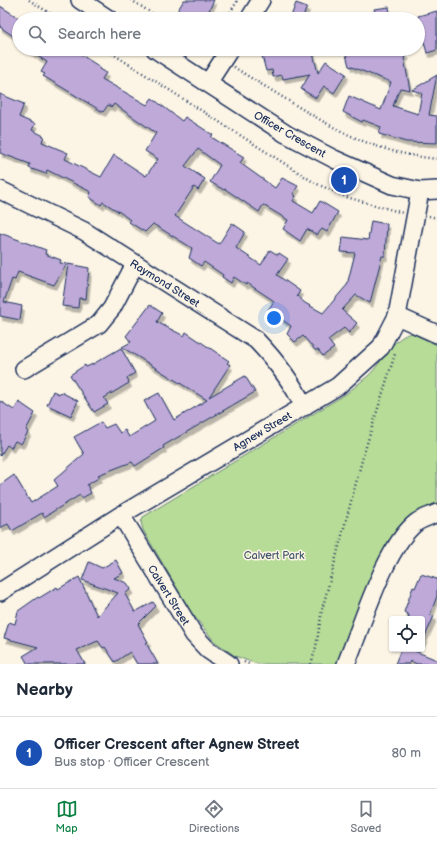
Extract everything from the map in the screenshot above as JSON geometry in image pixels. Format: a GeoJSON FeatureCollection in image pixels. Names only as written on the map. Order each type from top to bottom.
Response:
{"type":"FeatureCollection","features":[{"type":"Feature","properties":{"kind":"street"},"geometry":{"type":"LineString","coordinates":[[80,0],[98,12]]}},
{"type":"Feature","properties":{"kind":"street"},"geometry":{"type":"LineString","coordinates":[[253,12],[261,0]]}},
{"type":"Feature","properties":{"kind":"street","name":"Officer Crescent"},"geometry":{"type":"LineString","coordinates":[[166,56],[286,134],[334,160],[392,186],[429,190]]}},
{"type":"Feature","properties":{"kind":"street"},"geometry":{"type":"LineString","coordinates":[[208,83],[225,56]]}},
{"type":"Feature","properties":{"kind":"street","name":"Raymond Street"},"geometry":{"type":"LineString","coordinates":[[0,190],[84,231],[256,340],[275,359],[291,381],[304,407]]}},
{"type":"Feature","properties":{"kind":"street","name":"Agnew Street"},"geometry":{"type":"LineString","coordinates":[[0,592],[121,515],[338,386],[366,362],[380,347],[397,316],[416,214],[429,190]]}},
{"type":"Feature","properties":{"kind":"street"},"geometry":{"type":"LineString","coordinates":[[24,369],[99,324],[112,308],[135,264]]}},
{"type":"Feature","properties":{"kind":"street"},"geometry":{"type":"LineString","coordinates":[[397,316],[437,334]]}},
{"type":"Feature","properties":{"kind":"street"},"geometry":{"type":"LineString","coordinates":[[346,664],[391,553],[403,537],[418,522],[437,513]]}},
{"type":"Feature","properties":{"kind":"street","name":"Calvert Street"},"geometry":{"type":"LineString","coordinates":[[121,515],[194,635],[208,650],[230,664]]}},
{"type":"Feature","properties":{"kind":"path"},"geometry":{"type":"LineString","coordinates":[[29,0],[47,12]]}},
{"type":"Feature","properties":{"kind":"path"},"geometry":{"type":"LineString","coordinates":[[131,0],[150,12]]}},
{"type":"Feature","properties":{"kind":"path"},"geometry":{"type":"LineString","coordinates":[[230,12],[238,0]]}},
{"type":"Feature","properties":{"kind":"path"},"geometry":{"type":"LineString","coordinates":[[116,56],[315,183],[346,197],[388,209],[437,218]]}},
{"type":"Feature","properties":{"kind":"path"},"geometry":{"type":"LineString","coordinates":[[239,70],[324,123],[351,137],[400,154],[437,159]]}},
{"type":"Feature","properties":{"kind":"path"},"geometry":{"type":"LineString","coordinates":[[311,664],[316,647],[322,610],[364,453],[396,348]]}},
{"type":"Feature","properties":{"kind":"green space","name":"Calvert Park"},"geometry":{"type":"Polygon","coordinates":[[[411,333],[437,345],[437,503],[414,516],[338,664],[257,664],[235,656],[214,641],[191,612],[143,530],[141,522],[143,517],[346,394],[373,371],[398,340],[411,333]]]}},
{"type":"Feature","properties":{"kind":"building"},"geometry":{"type":"Polygon","coordinates":[[[184,0],[214,0],[208,12],[177,12],[184,0]]]}},
{"type":"Feature","properties":{"kind":"building"},"geometry":{"type":"Polygon","coordinates":[[[296,3],[307,7],[305,12],[293,12],[296,3]]]}},
{"type":"Feature","properties":{"kind":"building"},"geometry":{"type":"Polygon","coordinates":[[[0,6],[12,14],[12,35],[0,27],[0,6]]]}},
{"type":"Feature","properties":{"kind":"building"},"geometry":{"type":"Polygon","coordinates":[[[389,7],[390,12],[375,12],[374,9],[389,7]]]}},
{"type":"Feature","properties":{"kind":"building"},"geometry":{"type":"Polygon","coordinates":[[[437,11],[437,50],[427,53],[425,46],[425,14],[437,11]]]}},
{"type":"Feature","properties":{"kind":"building"},"geometry":{"type":"Polygon","coordinates":[[[37,56],[83,56],[100,67],[99,69],[106,73],[102,79],[147,105],[152,98],[182,121],[185,117],[213,135],[211,137],[244,157],[240,163],[275,188],[282,178],[298,186],[293,194],[296,196],[293,201],[313,213],[320,201],[338,212],[327,232],[322,229],[317,235],[307,229],[300,241],[283,229],[288,220],[263,205],[259,212],[225,189],[224,190],[210,182],[220,165],[198,149],[185,166],[205,179],[198,190],[194,187],[175,216],[219,244],[232,223],[245,232],[236,248],[261,265],[270,250],[278,255],[279,253],[288,259],[277,275],[300,291],[297,296],[305,303],[323,313],[347,285],[355,253],[341,252],[343,237],[368,240],[371,221],[387,224],[385,256],[382,256],[370,303],[356,295],[342,310],[357,323],[349,333],[344,328],[328,340],[334,348],[323,356],[318,350],[315,350],[303,336],[295,342],[287,334],[291,326],[268,310],[274,301],[247,283],[246,285],[234,277],[231,283],[222,277],[223,275],[204,262],[201,266],[189,258],[192,248],[153,224],[145,232],[129,222],[130,220],[121,213],[103,202],[101,205],[89,197],[91,192],[47,170],[46,174],[29,168],[30,164],[0,153],[0,94],[24,104],[19,117],[35,124],[32,130],[44,136],[42,142],[68,153],[65,159],[101,177],[114,155],[146,176],[158,159],[145,151],[156,133],[114,104],[112,107],[108,105],[103,112],[43,76],[45,74],[41,72],[47,62],[37,56]]]}},
{"type":"Feature","properties":{"kind":"building"},"geometry":{"type":"Polygon","coordinates":[[[262,56],[314,56],[318,73],[326,61],[346,74],[334,93],[324,86],[316,98],[301,89],[310,74],[283,79],[282,75],[273,77],[272,70],[266,71],[262,56]]]}},
{"type":"Feature","properties":{"kind":"building"},"geometry":{"type":"Polygon","coordinates":[[[346,56],[406,56],[404,58],[410,90],[400,88],[393,106],[418,114],[422,93],[412,90],[437,75],[429,115],[437,116],[437,143],[406,142],[379,134],[381,127],[363,120],[362,122],[343,112],[349,96],[381,110],[391,82],[349,66],[346,56]]]}},
{"type":"Feature","properties":{"kind":"building"},"geometry":{"type":"Polygon","coordinates":[[[0,233],[46,250],[45,254],[61,260],[60,263],[67,264],[54,285],[18,272],[15,280],[12,279],[4,302],[22,306],[20,320],[0,316],[0,233]]]}},
{"type":"Feature","properties":{"kind":"building"},"geometry":{"type":"Polygon","coordinates":[[[68,264],[89,268],[86,299],[79,298],[78,308],[62,306],[68,264]]]}},
{"type":"Feature","properties":{"kind":"building"},"geometry":{"type":"Polygon","coordinates":[[[150,305],[162,313],[157,322],[184,336],[186,332],[229,361],[227,363],[230,365],[209,397],[245,376],[255,392],[163,446],[164,448],[135,466],[132,462],[98,475],[100,477],[87,485],[91,493],[82,498],[80,495],[44,517],[42,513],[12,531],[8,524],[0,528],[0,485],[14,475],[31,503],[58,486],[54,480],[84,454],[74,437],[101,422],[105,428],[114,424],[120,433],[125,430],[129,437],[155,421],[144,401],[159,393],[174,420],[207,400],[122,347],[131,342],[126,336],[150,305]]]}},
{"type":"Feature","properties":{"kind":"building"},"geometry":{"type":"Polygon","coordinates":[[[121,348],[135,373],[127,378],[129,383],[104,398],[108,404],[94,412],[70,375],[85,365],[86,367],[93,364],[121,348]]]}},
{"type":"Feature","properties":{"kind":"building"},"geometry":{"type":"Polygon","coordinates":[[[53,391],[59,394],[61,392],[78,401],[71,416],[47,405],[53,391]]]}},
{"type":"Feature","properties":{"kind":"building"},"geometry":{"type":"Polygon","coordinates":[[[0,401],[14,410],[19,402],[35,413],[26,430],[28,432],[21,444],[15,441],[11,448],[7,445],[0,456],[0,401]]]}},
{"type":"Feature","properties":{"kind":"building"},"geometry":{"type":"Polygon","coordinates":[[[116,560],[123,573],[114,578],[127,583],[131,589],[125,594],[135,612],[153,602],[156,606],[138,624],[148,642],[146,643],[158,664],[137,664],[130,652],[115,662],[105,647],[103,648],[98,641],[77,650],[85,664],[28,664],[23,656],[38,647],[4,638],[9,622],[15,624],[18,611],[38,597],[39,598],[57,587],[58,589],[79,577],[97,616],[118,593],[82,580],[89,562],[102,568],[116,560]]]}},
{"type":"Feature","properties":{"kind":"building"},"geometry":{"type":"Polygon","coordinates":[[[421,574],[437,579],[437,596],[430,615],[434,616],[425,636],[425,616],[409,616],[404,612],[413,587],[415,588],[421,574]]]}},
{"type":"Feature","properties":{"kind":"building"},"geometry":{"type":"Polygon","coordinates":[[[400,652],[417,652],[437,660],[437,664],[417,664],[410,661],[409,664],[395,664],[400,652]]]}},
{"type":"Feature","properties":{"kind":"place","name":"Officer Crescent after Agnew Street"},"geometry":{"type":"Point","coordinates":[344,180]}}]}
